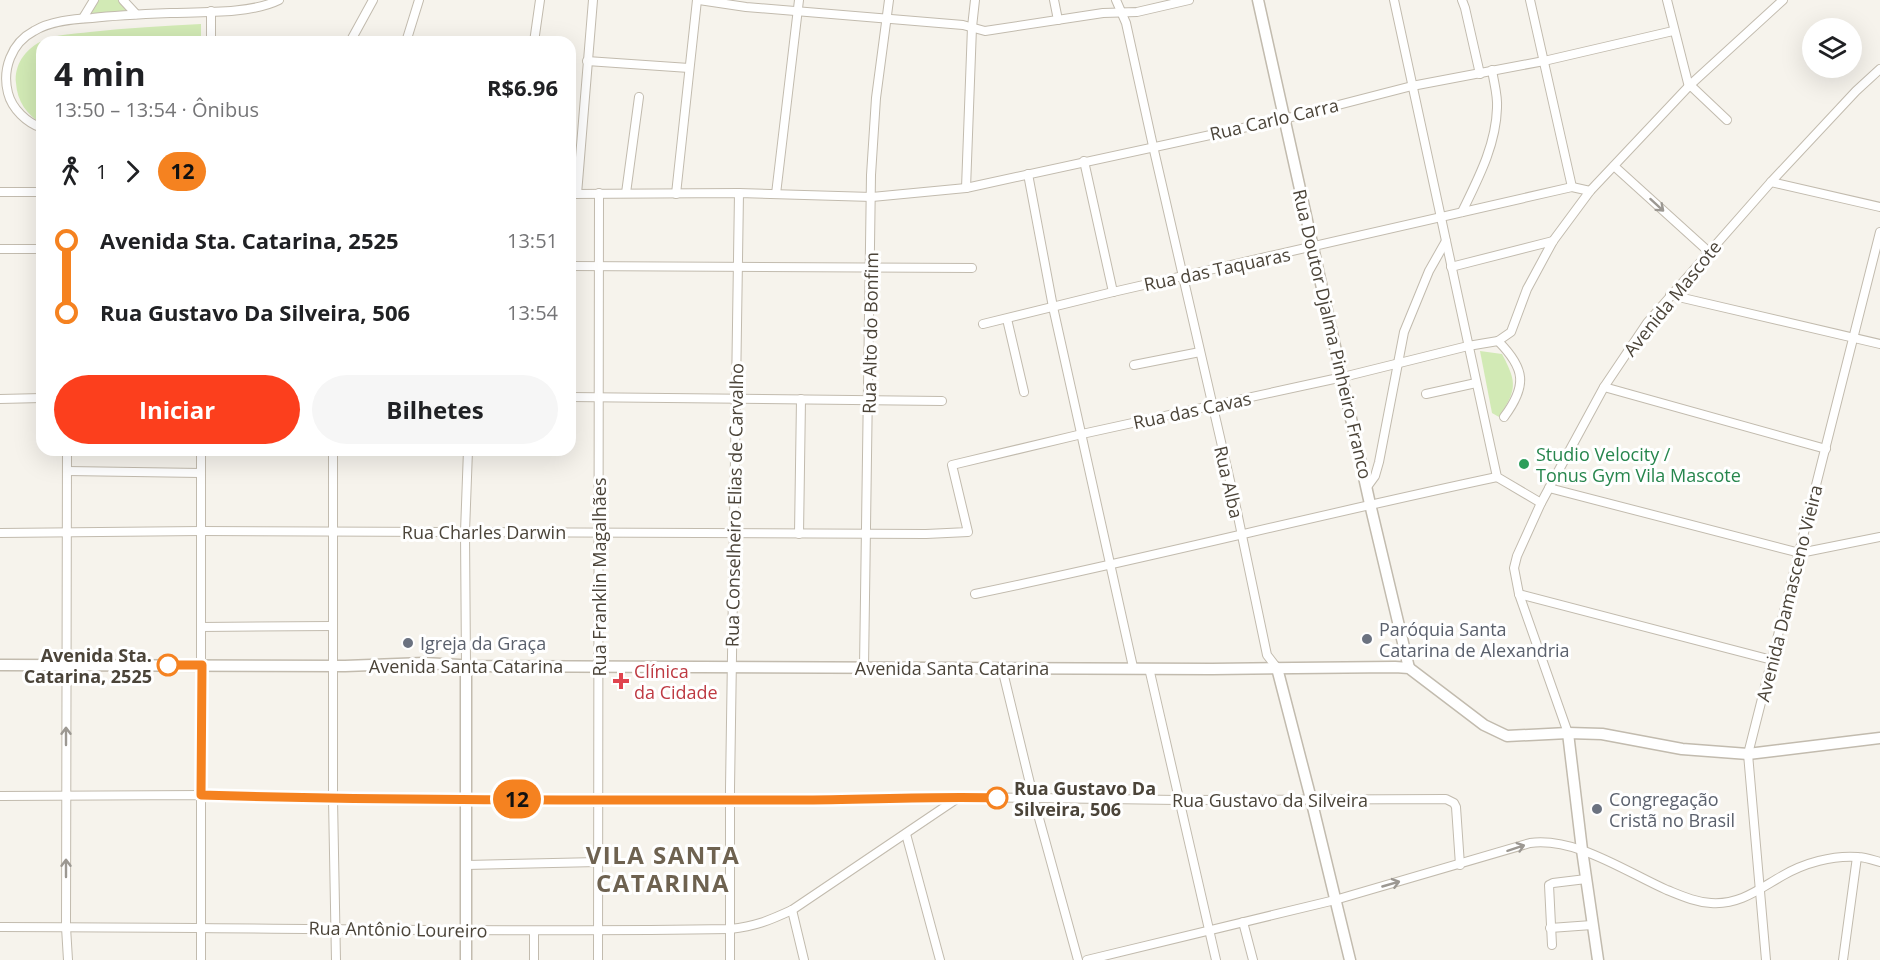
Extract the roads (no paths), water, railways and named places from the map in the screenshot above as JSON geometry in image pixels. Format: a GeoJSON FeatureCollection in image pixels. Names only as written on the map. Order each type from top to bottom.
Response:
{"type":"FeatureCollection","features":[{"type":"Feature","properties":{"kind":"street"},"geometry":{"type":"LineString","coordinates":[[83,18],[94,0]]}},
{"type":"Feature","properties":{"kind":"street"},"geometry":{"type":"LineString","coordinates":[[123,0],[136,14]]}},
{"type":"Feature","properties":{"kind":"street"},"geometry":{"type":"LineString","coordinates":[[36,126],[20,113],[9,98],[2,78],[12,55],[32,31],[60,22],[83,18],[256,7],[279,0]]}},
{"type":"Feature","properties":{"kind":"street"},"geometry":{"type":"LineString","coordinates":[[353,36],[373,0]]}},
{"type":"Feature","properties":{"kind":"street"},"geometry":{"type":"LineString","coordinates":[[408,36],[420,0]]}},
{"type":"Feature","properties":{"kind":"street"},"geometry":{"type":"LineString","coordinates":[[535,36],[540,0]]}},
{"type":"Feature","properties":{"kind":"street"},"geometry":{"type":"LineString","coordinates":[[576,174],[593,0]]}},
{"type":"Feature","properties":{"kind":"street"},"geometry":{"type":"LineString","coordinates":[[676,194],[689,68],[701,0],[746,7],[972,27],[986,31],[1103,13],[1137,12],[1185,0]]}},
{"type":"Feature","properties":{"kind":"street"},"geometry":{"type":"LineString","coordinates":[[776,194],[799,0]]}},
{"type":"Feature","properties":{"kind":"street","name":"Rua Alto do Bonfim"},"geometry":{"type":"LineString","coordinates":[[864,668],[873,142],[889,0]]}},
{"type":"Feature","properties":{"kind":"street"},"geometry":{"type":"LineString","coordinates":[[966,188],[975,0]]}},
{"type":"Feature","properties":{"kind":"street"},"geometry":{"type":"LineString","coordinates":[[1054,0],[1059,20]]}},
{"type":"Feature","properties":{"kind":"street","name":"Rua Alba"},"geometry":{"type":"LineString","coordinates":[[1116,0],[1126,22],[1267,656],[1277,668],[1350,960]]}},
{"type":"Feature","properties":{"kind":"street","name":"Rua Doutor Djalma Pinheiro Franco"},"geometry":{"type":"LineString","coordinates":[[1258,0],[1370,504],[1409,668]]}},
{"type":"Feature","properties":{"kind":"street"},"geometry":{"type":"LineString","coordinates":[[1394,0],[1497,477]]}},
{"type":"Feature","properties":{"kind":"street"},"geometry":{"type":"LineString","coordinates":[[1462,0],[1480,74]]}},
{"type":"Feature","properties":{"kind":"street"},"geometry":{"type":"LineString","coordinates":[[1530,0],[1572,187]]}},
{"type":"Feature","properties":{"kind":"street"},"geometry":{"type":"LineString","coordinates":[[1666,0],[1689,86],[1728,120]]}},
{"type":"Feature","properties":{"kind":"street"},"geometry":{"type":"LineString","coordinates":[[1504,417],[1518,395],[1521,381],[1517,362],[1498,341],[1511,332],[1527,288],[1553,241],[1590,191],[1689,86],[1783,0]]}},
{"type":"Feature","properties":{"kind":"street"},"geometry":{"type":"LineString","coordinates":[[211,11],[211,36]]}},
{"type":"Feature","properties":{"kind":"street","name":"Rua Carlo Carra"},"geometry":{"type":"LineString","coordinates":[[576,194],[776,194],[872,197],[966,188],[1284,119],[1412,86],[1544,61],[1673,31]]}},
{"type":"Feature","properties":{"kind":"street"},"geometry":{"type":"LineString","coordinates":[[587,61],[689,68]]}},
{"type":"Feature","properties":{"kind":"street","name":"Avenida Mascote"},"geometry":{"type":"LineString","coordinates":[[1568,733],[1519,594],[1514,568],[1517,556],[1541,503],[1604,387],[1647,323],[1771,182],[1856,91],[1880,69]]}},
{"type":"Feature","properties":{"kind":"street"},"geometry":{"type":"LineString","coordinates":[[1462,212],[1488,154],[1495,128],[1497,106],[1492,70]]}},
{"type":"Feature","properties":{"kind":"street"},"geometry":{"type":"LineString","coordinates":[[626,193],[639,97]]}},
{"type":"Feature","properties":{"kind":"street"},"geometry":{"type":"LineString","coordinates":[[1084,161],[1113,292]]}},
{"type":"Feature","properties":{"kind":"street"},"geometry":{"type":"LineString","coordinates":[[1614,166],[1709,252]]}},
{"type":"Feature","properties":{"kind":"street"},"geometry":{"type":"LineString","coordinates":[[1028,174],[1053,307],[1133,667]]}},
{"type":"Feature","properties":{"kind":"street"},"geometry":{"type":"LineString","coordinates":[[1771,182],[1880,207]]}},
{"type":"Feature","properties":{"kind":"street","name":"Rua das Taquaras"},"geometry":{"type":"LineString","coordinates":[[983,324],[1572,187],[1590,191]]}},
{"type":"Feature","properties":{"kind":"street"},"geometry":{"type":"LineString","coordinates":[[2,190],[36,192]]}},
{"type":"Feature","properties":{"kind":"street","name":"Rua Franklin Magalhães"},"geometry":{"type":"LineString","coordinates":[[598,960],[599,194]]}},
{"type":"Feature","properties":{"kind":"street","name":"Rua Conselheiro Elias de Carvalho"},"geometry":{"type":"LineString","coordinates":[[730,960],[730,800],[739,194]]}},
{"type":"Feature","properties":{"kind":"street","name":"Avenida Damasceno Vieira"},"geometry":{"type":"LineString","coordinates":[[1766,960],[1748,754],[1880,232]]}},
{"type":"Feature","properties":{"kind":"street"},"geometry":{"type":"LineString","coordinates":[[1368,488],[1379,462],[1398,363],[1411,311],[1446,241]]}},
{"type":"Feature","properties":{"kind":"street"},"geometry":{"type":"LineString","coordinates":[[1451,267],[1553,241]]}},
{"type":"Feature","properties":{"kind":"street"},"geometry":{"type":"LineString","coordinates":[[0,249],[36,249]]}},
{"type":"Feature","properties":{"kind":"street"},"geometry":{"type":"LineString","coordinates":[[576,266],[972,268]]}},
{"type":"Feature","properties":{"kind":"street"},"geometry":{"type":"LineString","coordinates":[[1670,295],[1880,344]]}},
{"type":"Feature","properties":{"kind":"street"},"geometry":{"type":"LineString","coordinates":[[1007,319],[1024,392]]}},
{"type":"Feature","properties":{"kind":"street","name":"Rua das Cavas"},"geometry":{"type":"LineString","coordinates":[[968,532],[952,465],[1498,341]]}},
{"type":"Feature","properties":{"kind":"street"},"geometry":{"type":"LineString","coordinates":[[1134,365],[1200,352]]}},
{"type":"Feature","properties":{"kind":"street"},"geometry":{"type":"LineString","coordinates":[[1425,394],[1476,383]]}},
{"type":"Feature","properties":{"kind":"street"},"geometry":{"type":"LineString","coordinates":[[1604,387],[1826,449]]}},
{"type":"Feature","properties":{"kind":"street"},"geometry":{"type":"LineString","coordinates":[[576,397],[942,401]]}},
{"type":"Feature","properties":{"kind":"street"},"geometry":{"type":"LineString","coordinates":[[0,399],[36,398]]}},
{"type":"Feature","properties":{"kind":"street"},"geometry":{"type":"LineString","coordinates":[[799,534],[801,399]]}},
{"type":"Feature","properties":{"kind":"street"},"geometry":{"type":"LineString","coordinates":[[67,456],[66,927],[68,960]]}},
{"type":"Feature","properties":{"kind":"street"},"geometry":{"type":"LineString","coordinates":[[201,456],[201,960]]}},
{"type":"Feature","properties":{"kind":"street"},"geometry":{"type":"LineString","coordinates":[[333,456],[333,799],[336,960]]}},
{"type":"Feature","properties":{"kind":"street"},"geometry":{"type":"LineString","coordinates":[[466,960],[465,532],[468,456]]}},
{"type":"Feature","properties":{"kind":"street"},"geometry":{"type":"LineString","coordinates":[[67,471],[201,473]]}},
{"type":"Feature","properties":{"kind":"street"},"geometry":{"type":"LineString","coordinates":[[975,594],[1111,566],[1370,504],[1497,477],[1541,503]]}},
{"type":"Feature","properties":{"kind":"street"},"geometry":{"type":"LineString","coordinates":[[1549,488],[1800,553],[1880,537]]}},
{"type":"Feature","properties":{"kind":"street","name":"Rua Charles Darwin"},"geometry":{"type":"LineString","coordinates":[[0,532],[946,534],[968,532]]}},
{"type":"Feature","properties":{"kind":"street"},"geometry":{"type":"LineString","coordinates":[[1519,594],[1772,660]]}},
{"type":"Feature","properties":{"kind":"street"},"geometry":{"type":"LineString","coordinates":[[201,627],[333,626]]}},
{"type":"Feature","properties":{"kind":"street","name":"Avenida Santa Catarina"},"geometry":{"type":"LineString","coordinates":[[0,665],[423,663],[864,668],[1409,668]]}},
{"type":"Feature","properties":{"kind":"street"},"geometry":{"type":"LineString","coordinates":[[1002,668],[1034,800],[1078,960]]}},
{"type":"Feature","properties":{"kind":"street"},"geometry":{"type":"LineString","coordinates":[[1149,668],[1216,960]]}},
{"type":"Feature","properties":{"kind":"street"},"geometry":{"type":"LineString","coordinates":[[1409,668],[1484,725],[1507,736],[1602,734],[1682,749],[1748,754],[1880,738]]}},
{"type":"Feature","properties":{"kind":"street"},"geometry":{"type":"LineString","coordinates":[[1568,733],[1581,850],[1598,960]]}},
{"type":"Feature","properties":{"kind":"street","name":"Rua Gustavo da Silveira"},"geometry":{"type":"LineString","coordinates":[[0,796],[66,794],[333,799],[599,800],[959,797],[1034,800],[1446,799],[1456,807],[1460,865]]}},
{"type":"Feature","properties":{"kind":"street","name":"Rua Antônio Loureiro"},"geometry":{"type":"LineString","coordinates":[[0,927],[335,928],[534,932],[730,929],[756,926],[792,910],[959,797]]}},
{"type":"Feature","properties":{"kind":"street"},"geometry":{"type":"LineString","coordinates":[[906,834],[940,960]]}},
{"type":"Feature","properties":{"kind":"street"},"geometry":{"type":"LineString","coordinates":[[1088,960],[1335,900],[1530,843],[1547,841],[1581,850],[1690,900],[1711,903],[1730,902],[1747,897],[1782,876],[1811,863],[1857,857],[1880,862]]}},
{"type":"Feature","properties":{"kind":"street"},"geometry":{"type":"LineString","coordinates":[[1844,960],[1857,857]]}},
{"type":"Feature","properties":{"kind":"street"},"geometry":{"type":"LineString","coordinates":[[466,865],[598,862]]}},
{"type":"Feature","properties":{"kind":"street"},"geometry":{"type":"LineString","coordinates":[[1552,945],[1549,885],[1586,879]]}},
{"type":"Feature","properties":{"kind":"street"},"geometry":{"type":"LineString","coordinates":[[792,910],[804,960]]}},
{"type":"Feature","properties":{"kind":"street"},"geometry":{"type":"LineString","coordinates":[[1243,922],[1253,960]]}},
{"type":"Feature","properties":{"kind":"street"},"geometry":{"type":"LineString","coordinates":[[1550,928],[1592,925]]}},
{"type":"Feature","properties":{"kind":"street"},"geometry":{"type":"LineString","coordinates":[[534,932],[534,960]]}},
{"type":"Feature","properties":{"kind":"place","name":"Studio Velocity / Tonus Gym Vila Mascote"},"geometry":{"type":"Point","coordinates":[1524,464]}},
{"type":"Feature","properties":{"kind":"place","name":"Paróquia Santa Catarina de Alexandria"},"geometry":{"type":"Point","coordinates":[1367,639]}},
{"type":"Feature","properties":{"kind":"place","name":"Igreja da Graça"},"geometry":{"type":"Point","coordinates":[408,643]}},
{"type":"Feature","properties":{"kind":"place","name":"Avenida Sta. Catarina, 2525"},"geometry":{"type":"Point","coordinates":[168,665]}},
{"type":"Feature","properties":{"kind":"place","name":"Clínica da Cidade"},"geometry":{"type":"Point","coordinates":[621,681]}},
{"type":"Feature","properties":{"kind":"place","name":"Rua Gustavo Da Silveira, 506"},"geometry":{"type":"Point","coordinates":[997,798]}},
{"type":"Feature","properties":{"kind":"place","name":"Congregação Cristã no Brasil"},"geometry":{"type":"Point","coordinates":[1597,809]}},
{"type":"Feature","properties":{"kind":"district","name":"VILA SANTA CATARINA"},"geometry":{"type":"Point","coordinates":[663,868]}}]}
